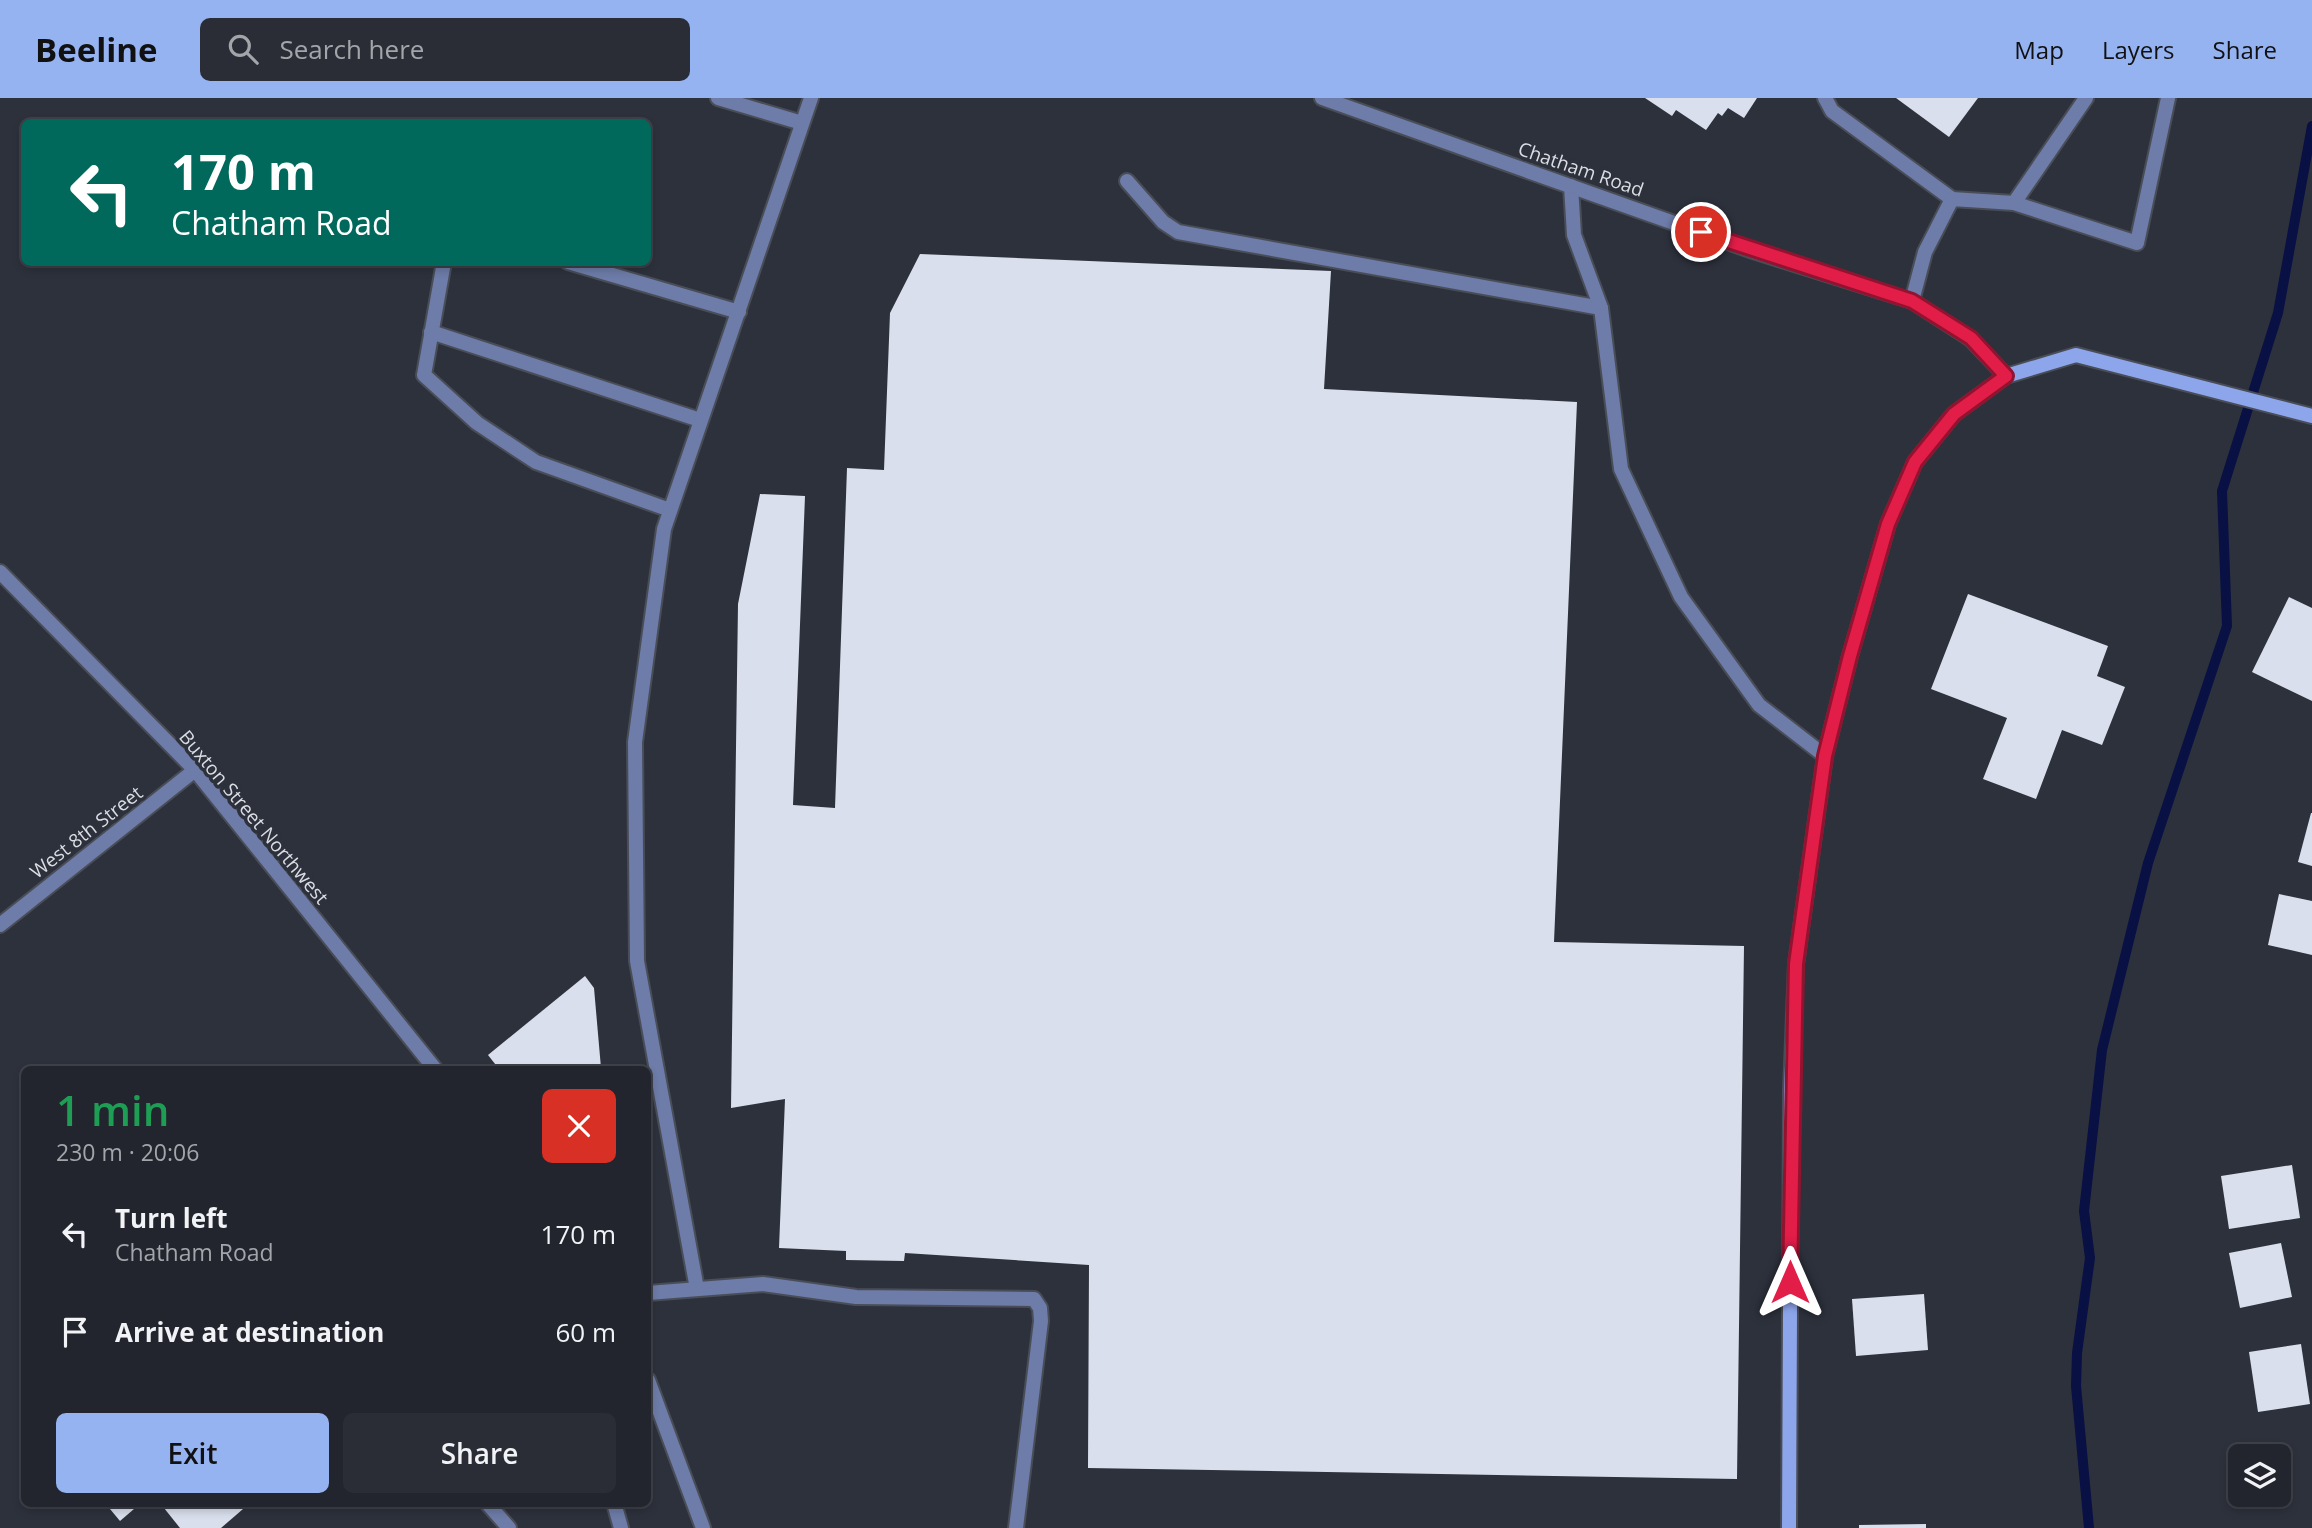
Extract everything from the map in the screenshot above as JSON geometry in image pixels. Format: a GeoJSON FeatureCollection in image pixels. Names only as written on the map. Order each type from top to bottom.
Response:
{"type":"FeatureCollection","features":[{"type":"Feature","properties":{"kind":"main road"},"geometry":{"type":"LineString","coordinates":[[1789,1528],[1791,1091],[1796,964],[1825,756],[1888,524],[1915,462],[1954,414],[2006,376],[2076,355],[2312,416]]}},
{"type":"Feature","properties":{"kind":"street"},"geometry":{"type":"LineString","coordinates":[[718,98],[802,123]]}},
{"type":"Feature","properties":{"kind":"street"},"geometry":{"type":"LineString","coordinates":[[696,1289],[637,961],[635,742],[664,529],[811,98]]}},
{"type":"Feature","properties":{"kind":"street","name":"Chatham Road"},"geometry":{"type":"LineString","coordinates":[[1322,98],[1753,250],[1912,301],[1971,338],[2006,376]]}},
{"type":"Feature","properties":{"kind":"street"},"geometry":{"type":"LineString","coordinates":[[1825,98],[1832,111],[1952,199],[2014,203],[2137,243],[2168,98]]}},
{"type":"Feature","properties":{"kind":"street"},"geometry":{"type":"LineString","coordinates":[[2014,203],[2086,98]]}},
{"type":"Feature","properties":{"kind":"street"},"geometry":{"type":"LineString","coordinates":[[1127,181],[1163,222],[1178,232],[1601,308]]}},
{"type":"Feature","properties":{"kind":"street"},"geometry":{"type":"LineString","coordinates":[[1571,186],[1574,235],[1601,308],[1621,469],[1681,597],[1759,705],[1825,756]]}},
{"type":"Feature","properties":{"kind":"street"},"geometry":{"type":"LineString","coordinates":[[1912,301],[1925,251],[1952,199]]}},
{"type":"Feature","properties":{"kind":"street"},"geometry":{"type":"LineString","coordinates":[[443,266],[424,375],[477,423],[536,462],[670,510]]}},
{"type":"Feature","properties":{"kind":"street"},"geometry":{"type":"LineString","coordinates":[[582,266],[739,312]]}},
{"type":"Feature","properties":{"kind":"street"},"geometry":{"type":"LineString","coordinates":[[431,332],[700,420]]}},
{"type":"Feature","properties":{"kind":"street","name":"Buxton Street Northwest"},"geometry":{"type":"LineString","coordinates":[[0,572],[195,770],[433,1066]]}},
{"type":"Feature","properties":{"kind":"street","name":"West 8th Street"},"geometry":{"type":"LineString","coordinates":[[0,925],[195,770]]}},
{"type":"Feature","properties":{"kind":"street"},"geometry":{"type":"LineString","coordinates":[[651,1293],[763,1284],[856,1297],[1034,1299],[1040,1308],[1041,1321],[1016,1528]]}},
{"type":"Feature","properties":{"kind":"street"},"geometry":{"type":"LineString","coordinates":[[651,1388],[703,1528]]}},
{"type":"Feature","properties":{"kind":"street"},"geometry":{"type":"LineString","coordinates":[[491,1507],[509,1528]]}},
{"type":"Feature","properties":{"kind":"street"},"geometry":{"type":"LineString","coordinates":[[615,1507],[621,1528]]}},
{"type":"Feature","properties":{"kind":"building"},"geometry":{"type":"Polygon","coordinates":[[[1645,98],[1757,98],[1744,118],[1728,108],[1722,116],[1718,113],[1706,130],[1676,110],[1672,116],[1645,98]]]}},
{"type":"Feature","properties":{"kind":"building"},"geometry":{"type":"Polygon","coordinates":[[[1896,98],[1978,98],[1949,137],[1896,98]]]}},
{"type":"Feature","properties":{"kind":"building"},"geometry":{"type":"Polygon","coordinates":[[[920,254],[1331,271],[1324,389],[1577,402],[1554,942],[1744,946],[1737,1479],[1088,1468],[1089,1265],[905,1253],[904,1261],[846,1260],[846,1251],[779,1248],[785,1099],[731,1108],[738,604],[760,494],[805,496],[793,805],[835,808],[847,468],[884,470],[890,313],[920,254]]]}},
{"type":"Feature","properties":{"kind":"building"},"geometry":{"type":"Polygon","coordinates":[[[1968,594],[2108,646],[2097,676],[2125,687],[2102,745],[2062,730],[2036,799],[1983,779],[2007,718],[1931,689],[1968,594]]]}},
{"type":"Feature","properties":{"kind":"building"},"geometry":{"type":"Polygon","coordinates":[[[2289,597],[2312,608],[2312,701],[2252,672],[2289,597]]]}},
{"type":"Feature","properties":{"kind":"building"},"geometry":{"type":"Polygon","coordinates":[[[2312,813],[2312,866],[2298,862],[2312,813]]]}},
{"type":"Feature","properties":{"kind":"building"},"geometry":{"type":"Polygon","coordinates":[[[2279,894],[2312,901],[2312,955],[2268,945],[2279,894]]]}},
{"type":"Feature","properties":{"kind":"building"},"geometry":{"type":"Polygon","coordinates":[[[585,976],[594,988],[601,1066],[497,1066],[488,1055],[585,976]]]}},
{"type":"Feature","properties":{"kind":"building"},"geometry":{"type":"Polygon","coordinates":[[[2292,1165],[2300,1218],[2229,1229],[2221,1176],[2292,1165]]]}},
{"type":"Feature","properties":{"kind":"building"},"geometry":{"type":"Polygon","coordinates":[[[2281,1243],[2292,1297],[2240,1308],[2229,1253],[2281,1243]]]}},
{"type":"Feature","properties":{"kind":"building"},"geometry":{"type":"Polygon","coordinates":[[[1924,1294],[1928,1350],[1856,1356],[1852,1299],[1924,1294]]]}},
{"type":"Feature","properties":{"kind":"building"},"geometry":{"type":"Polygon","coordinates":[[[2301,1344],[2310,1404],[2258,1412],[2249,1352],[2301,1344]]]}},
{"type":"Feature","properties":{"kind":"building"},"geometry":{"type":"Polygon","coordinates":[[[108,1507],[136,1507],[120,1521],[108,1507]]]}},
{"type":"Feature","properties":{"kind":"building"},"geometry":{"type":"Polygon","coordinates":[[[163,1507],[245,1507],[221,1528],[180,1528],[163,1507]]]}},
{"type":"Feature","properties":{"kind":"building"},"geometry":{"type":"Polygon","coordinates":[[[1926,1524],[1926,1528],[1859,1528],[1859,1525],[1926,1524]]]}},
{"type":"Feature","properties":{"kind":"waterway"},"geometry":{"type":"LineString","coordinates":[[2089,1528],[2076,1386],[2077,1353],[2090,1258],[2084,1211],[2102,1050],[2148,863],[2227,626],[2222,491],[2278,313],[2312,126]]}},
{"type":"Feature","properties":{"kind":"route"},"geometry":{"type":"LineString","coordinates":[[1701,232],[1912,301],[1971,338],[2006,376],[1954,414],[1915,462],[1888,524],[1825,756],[1796,964],[1791,1091],[1790,1282]]}}]}
